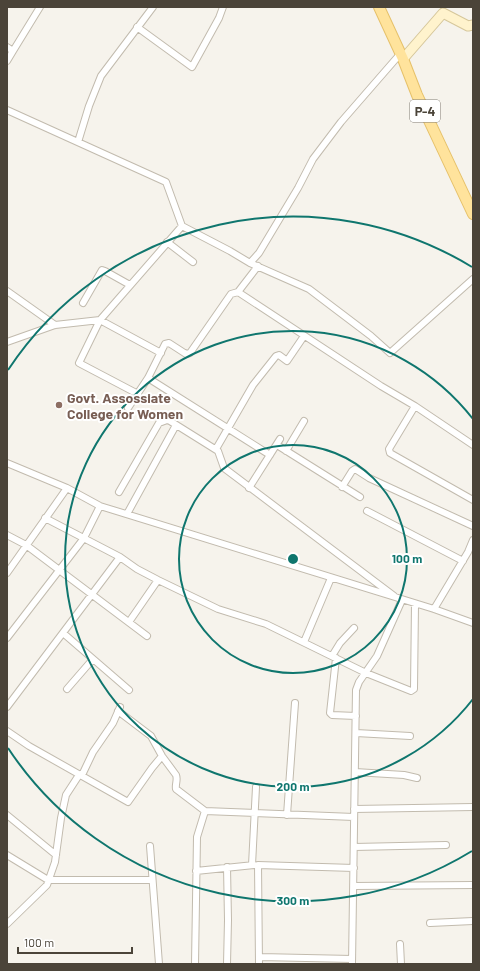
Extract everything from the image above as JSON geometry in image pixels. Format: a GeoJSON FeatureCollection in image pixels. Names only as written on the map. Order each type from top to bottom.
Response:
{"type":"FeatureCollection","features":[{"type":"Feature","properties":{"kind":"main road","name":"P-4"},"geometry":{"type":"LineString","coordinates":[[379,7],[402,56],[417,95],[473,214]]}},
{"type":"Feature","properties":{"kind":"street"},"geometry":{"type":"LineString","coordinates":[[7,61],[40,7]]}},
{"type":"Feature","properties":{"kind":"street"},"geometry":{"type":"LineString","coordinates":[[78,142],[100,76],[152,7]]}},
{"type":"Feature","properties":{"kind":"street"},"geometry":{"type":"LineString","coordinates":[[137,27],[192,67],[219,18],[223,7]]}},
{"type":"Feature","properties":{"kind":"street"},"geometry":{"type":"LineString","coordinates":[[250,263],[258,253],[298,188],[313,159],[341,122],[402,56],[443,13],[468,26],[473,25]]}},
{"type":"Feature","properties":{"kind":"street"},"geometry":{"type":"LineString","coordinates":[[7,47],[13,51]]}},
{"type":"Feature","properties":{"kind":"street"},"geometry":{"type":"LineString","coordinates":[[7,110],[166,182],[182,226],[250,263],[309,289],[371,336],[390,353],[473,280]]}},
{"type":"Feature","properties":{"kind":"street"},"geometry":{"type":"LineString","coordinates":[[138,394],[80,363],[100,320],[182,226]]}},
{"type":"Feature","properties":{"kind":"street"},"geometry":{"type":"LineString","coordinates":[[167,242],[193,262]]}},
{"type":"Feature","properties":{"kind":"street"},"geometry":{"type":"LineString","coordinates":[[128,408],[148,378],[167,343],[186,354],[190,353],[232,294],[234,292],[238,292],[258,266]]}},
{"type":"Feature","properties":{"kind":"street"},"geometry":{"type":"LineString","coordinates":[[83,303],[102,270],[130,285]]}},
{"type":"Feature","properties":{"kind":"street"},"geometry":{"type":"LineString","coordinates":[[7,291],[55,325]]}},
{"type":"Feature","properties":{"kind":"street"},"geometry":{"type":"LineString","coordinates":[[238,292],[380,386],[415,406],[473,445]]}},
{"type":"Feature","properties":{"kind":"street"},"geometry":{"type":"LineString","coordinates":[[7,342],[55,325],[100,320],[161,353]]}},
{"type":"Feature","properties":{"kind":"street"},"geometry":{"type":"LineString","coordinates":[[216,449],[252,385],[276,356],[278,355],[287,361],[304,336]]}},
{"type":"Feature","properties":{"kind":"street"},"geometry":{"type":"LineString","coordinates":[[148,378],[270,455]]}},
{"type":"Feature","properties":{"kind":"street"},"geometry":{"type":"LineString","coordinates":[[415,406],[390,449],[390,454],[473,500]]}},
{"type":"Feature","properties":{"kind":"street"},"geometry":{"type":"LineString","coordinates":[[119,492],[159,423],[167,420],[216,449],[219,452],[223,468],[400,599]]}},
{"type":"Feature","properties":{"kind":"street"},"geometry":{"type":"LineString","coordinates":[[286,451],[304,422]]}},
{"type":"Feature","properties":{"kind":"street"},"geometry":{"type":"LineString","coordinates":[[127,514],[176,425]]}},
{"type":"Feature","properties":{"kind":"street"},"geometry":{"type":"LineString","coordinates":[[249,488],[278,442],[286,451],[360,497]]}},
{"type":"Feature","properties":{"kind":"street"},"geometry":{"type":"LineString","coordinates":[[7,463],[67,488],[100,506],[434,609],[473,623]]}},
{"type":"Feature","properties":{"kind":"street"},"geometry":{"type":"LineString","coordinates":[[342,486],[355,469],[369,478],[473,526]]}},
{"type":"Feature","properties":{"kind":"street"},"geometry":{"type":"LineString","coordinates":[[7,573],[67,488]]}},
{"type":"Feature","properties":{"kind":"street"},"geometry":{"type":"LineString","coordinates":[[7,638],[84,538],[100,506]]}},
{"type":"Feature","properties":{"kind":"street"},"geometry":{"type":"LineString","coordinates":[[367,511],[463,561]]}},
{"type":"Feature","properties":{"kind":"street"},"geometry":{"type":"LineString","coordinates":[[45,518],[120,557],[137,569],[218,609],[266,624],[366,673],[411,691],[414,689],[415,604]]}},
{"type":"Feature","properties":{"kind":"street"},"geometry":{"type":"LineString","coordinates":[[7,535],[26,545],[58,571],[92,594],[147,636]]}},
{"type":"Feature","properties":{"kind":"street"},"geometry":{"type":"LineString","coordinates":[[434,609],[463,561],[473,540]]}},
{"type":"Feature","properties":{"kind":"street"},"geometry":{"type":"LineString","coordinates":[[7,707],[120,557]]}},
{"type":"Feature","properties":{"kind":"street"},"geometry":{"type":"LineString","coordinates":[[304,642],[331,578]]}},
{"type":"Feature","properties":{"kind":"street"},"geometry":{"type":"LineString","coordinates":[[129,622],[158,580]]}},
{"type":"Feature","properties":{"kind":"street"},"geometry":{"type":"LineString","coordinates":[[256,787],[254,813],[255,865],[260,961],[352,961],[356,716],[358,685],[380,650],[400,599]]}},
{"type":"Feature","properties":{"kind":"street"},"geometry":{"type":"LineString","coordinates":[[354,628],[340,644],[334,657],[330,713],[332,715],[356,716]]}},
{"type":"Feature","properties":{"kind":"street"},"geometry":{"type":"LineString","coordinates":[[63,633],[129,690]]}},
{"type":"Feature","properties":{"kind":"street"},"geometry":{"type":"LineString","coordinates":[[67,689],[93,659]]}},
{"type":"Feature","properties":{"kind":"street"},"geometry":{"type":"LineString","coordinates":[[287,815],[295,703]]}},
{"type":"Feature","properties":{"kind":"street"},"geometry":{"type":"LineString","coordinates":[[7,924],[47,885],[55,862],[61,818],[66,795],[79,775],[83,773],[93,752],[113,723],[119,709],[152,736],[162,756],[176,775],[176,789],[205,811],[354,817]]}},
{"type":"Feature","properties":{"kind":"street"},"geometry":{"type":"LineString","coordinates":[[7,731],[29,746],[128,802],[162,756]]}},
{"type":"Feature","properties":{"kind":"street"},"geometry":{"type":"LineString","coordinates":[[356,733],[410,736]]}},
{"type":"Feature","properties":{"kind":"street"},"geometry":{"type":"LineString","coordinates":[[355,772],[404,775],[417,778]]}},
{"type":"Feature","properties":{"kind":"street"},"geometry":{"type":"LineString","coordinates":[[354,810],[473,807]]}},
{"type":"Feature","properties":{"kind":"street"},"geometry":{"type":"LineString","coordinates":[[195,964],[197,837],[205,811]]}},
{"type":"Feature","properties":{"kind":"street"},"geometry":{"type":"LineString","coordinates":[[7,815],[56,855]]}},
{"type":"Feature","properties":{"kind":"street"},"geometry":{"type":"LineString","coordinates":[[354,847],[446,845]]}},
{"type":"Feature","properties":{"kind":"street"},"geometry":{"type":"LineString","coordinates":[[150,846],[159,964]]}},
{"type":"Feature","properties":{"kind":"street"},"geometry":{"type":"LineString","coordinates":[[7,855],[48,880],[152,880]]}},
{"type":"Feature","properties":{"kind":"street"},"geometry":{"type":"LineString","coordinates":[[196,871],[255,865],[354,868]]}},
{"type":"Feature","properties":{"kind":"street"},"geometry":{"type":"LineString","coordinates":[[226,867],[228,920],[226,964]]}},
{"type":"Feature","properties":{"kind":"street"},"geometry":{"type":"LineString","coordinates":[[354,886],[473,885]]}},
{"type":"Feature","properties":{"kind":"street"},"geometry":{"type":"LineString","coordinates":[[430,922],[473,921]]}},
{"type":"Feature","properties":{"kind":"street"},"geometry":{"type":"LineString","coordinates":[[400,944],[401,964]]}},
{"type":"Feature","properties":{"kind":"place","name":"Govt. Assossiate College for Women"},"geometry":{"type":"Point","coordinates":[59,405]}}]}
